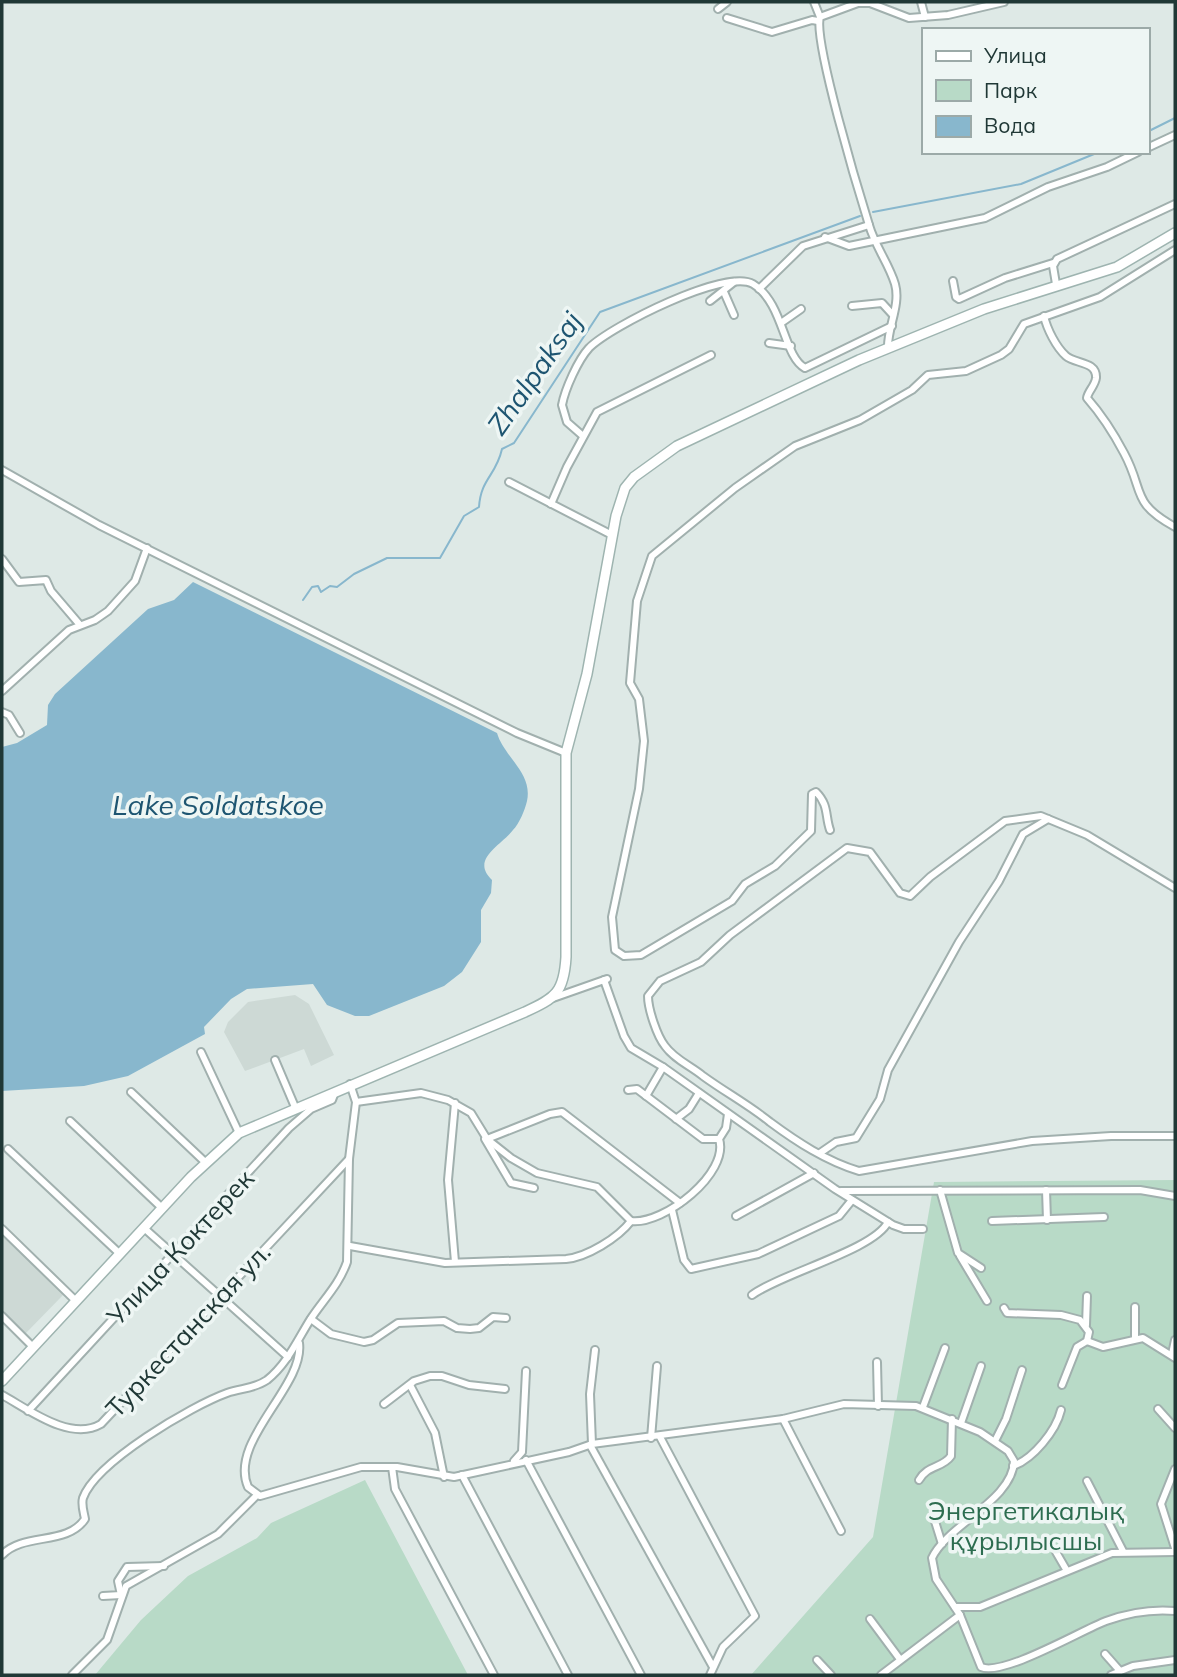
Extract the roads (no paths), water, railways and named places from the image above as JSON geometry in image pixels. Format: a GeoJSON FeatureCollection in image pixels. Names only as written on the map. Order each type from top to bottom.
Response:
{"type":"FeatureCollection","features":[{"type":"Feature","properties":{"kind":"main road"},"geometry":{"type":"LineString","coordinates":[[2,1381],[205,1163],[239,1133],[334,1090],[558,998],[566,964],[566,754],[589,660],[612,535],[625,488],[652,462],[726,422],[888,348],[1056,284],[1117,267],[1175,233]]}},
{"type":"Feature","properties":{"kind":"street"},"geometry":{"type":"LineString","coordinates":[[718,9],[727,2]]}},
{"type":"Feature","properties":{"kind":"street"},"geometry":{"type":"LineString","coordinates":[[814,2],[828,71],[869,225],[895,284],[893,325],[888,348]]}},
{"type":"Feature","properties":{"kind":"street"},"geometry":{"type":"LineString","coordinates":[[921,2],[925,17]]}},
{"type":"Feature","properties":{"kind":"street"},"geometry":{"type":"LineString","coordinates":[[727,18],[772,32],[819,19],[858,3],[870,3],[904,17],[925,17],[1004,2]]}},
{"type":"Feature","properties":{"kind":"street"},"geometry":{"type":"LineString","coordinates":[[1149,147],[1175,135]]}},
{"type":"Feature","properties":{"kind":"street"},"geometry":{"type":"LineString","coordinates":[[825,237],[845,246],[985,218],[1048,187],[1100,170],[1134,154]]}},
{"type":"Feature","properties":{"kind":"street"},"geometry":{"type":"LineString","coordinates":[[953,281],[956,298],[959,299],[1005,278],[1054,263],[1077,247],[1175,204]]}},
{"type":"Feature","properties":{"kind":"street"},"geometry":{"type":"LineString","coordinates":[[759,289],[795,251],[825,237],[869,225]]}},
{"type":"Feature","properties":{"kind":"street"},"geometry":{"type":"LineString","coordinates":[[831,830],[823,799],[816,792],[812,793],[811,831],[775,866],[745,884],[732,901],[641,955],[624,956],[615,950],[612,917],[639,789],[645,741],[639,699],[630,683],[637,601],[644,573],[658,550],[735,488],[795,446],[860,419],[912,390],[928,376],[966,371],[1001,355],[1009,349],[1024,324],[1100,297],[1175,250]]}},
{"type":"Feature","properties":{"kind":"street"},"geometry":{"type":"LineString","coordinates":[[1054,263],[1056,284]]}},
{"type":"Feature","properties":{"kind":"street"},"geometry":{"type":"LineString","coordinates":[[583,436],[567,422],[562,405],[581,360],[590,347],[631,318],[691,295],[709,285],[746,281],[759,289],[772,302],[797,362],[808,368],[893,325]]}},
{"type":"Feature","properties":{"kind":"street"},"geometry":{"type":"LineString","coordinates":[[710,301],[734,282]]}},
{"type":"Feature","properties":{"kind":"street"},"geometry":{"type":"LineString","coordinates":[[724,292],[734,315]]}},
{"type":"Feature","properties":{"kind":"street"},"geometry":{"type":"LineString","coordinates":[[852,306],[883,303],[893,315]]}},
{"type":"Feature","properties":{"kind":"street"},"geometry":{"type":"LineString","coordinates":[[781,323],[801,309]]}},
{"type":"Feature","properties":{"kind":"street"},"geometry":{"type":"LineString","coordinates":[[1044,316],[1047,328],[1066,356],[1094,371],[1096,380],[1087,398],[1097,407],[1123,452],[1146,506],[1158,520],[1175,527]]}},
{"type":"Feature","properties":{"kind":"street"},"geometry":{"type":"LineString","coordinates":[[769,343],[791,346]]}},
{"type":"Feature","properties":{"kind":"street"},"geometry":{"type":"LineString","coordinates":[[551,504],[583,436],[600,409],[711,355]]}},
{"type":"Feature","properties":{"kind":"street"},"geometry":{"type":"LineString","coordinates":[[2,470],[99,525],[517,733],[566,754]]}},
{"type":"Feature","properties":{"kind":"street"},"geometry":{"type":"LineString","coordinates":[[509,482],[612,535]]}},
{"type":"Feature","properties":{"kind":"street"},"geometry":{"type":"LineString","coordinates":[[2,691],[49,645],[69,630],[101,616],[121,597],[135,581],[148,548]]}},
{"type":"Feature","properties":{"kind":"street"},"geometry":{"type":"LineString","coordinates":[[2,559],[19,582],[46,580],[51,591],[80,625]]}},
{"type":"Feature","properties":{"kind":"street"},"geometry":{"type":"LineString","coordinates":[[2,712],[9,715],[20,733]]}},
{"type":"Feature","properties":{"kind":"street"},"geometry":{"type":"LineString","coordinates":[[820,1153],[836,1142],[856,1138],[880,1099],[888,1070],[953,953],[999,881],[1023,834],[1050,818]]}},
{"type":"Feature","properties":{"kind":"street"},"geometry":{"type":"LineString","coordinates":[[1175,888],[1087,835],[1050,818],[1004,821],[930,877],[910,896],[900,893],[870,852],[847,848],[739,928],[701,962],[652,988],[648,1004],[663,1044],[673,1055],[728,1096],[769,1121],[784,1135],[842,1166],[870,1171],[988,1147],[1032,1141],[1100,1136],[1175,1136]]}},
{"type":"Feature","properties":{"kind":"street"},"geometry":{"type":"LineString","coordinates":[[566,1006],[558,998],[606,979],[628,1045],[663,1066],[727,1114],[852,1200],[904,1229],[923,1229]]}},
{"type":"Feature","properties":{"kind":"street"},"geometry":{"type":"LineString","coordinates":[[201,1052],[239,1133]]}},
{"type":"Feature","properties":{"kind":"street"},"geometry":{"type":"LineString","coordinates":[[275,1060],[295,1107]]}},
{"type":"Feature","properties":{"kind":"street"},"geometry":{"type":"LineString","coordinates":[[646,1096],[663,1066]]}},
{"type":"Feature","properties":{"kind":"street"},"geometry":{"type":"LineString","coordinates":[[2,1555],[14,1545],[64,1534],[80,1526],[85,1519],[83,1504],[87,1492],[126,1450],[225,1394],[265,1382],[299,1343],[311,1319],[341,1278],[350,1246],[349,1159],[356,1102],[350,1084]]}},
{"type":"Feature","properties":{"kind":"street"},"geometry":{"type":"LineString","coordinates":[[628,1090],[637,1089],[703,1139],[719,1139]]}},
{"type":"Feature","properties":{"kind":"street","name":"Улица Коктерек"},"geometry":{"type":"LineString","coordinates":[[28,1411],[289,1128],[311,1109],[332,1100],[334,1090]]}},
{"type":"Feature","properties":{"kind":"street"},"geometry":{"type":"LineString","coordinates":[[131,1092],[205,1163]]}},
{"type":"Feature","properties":{"kind":"street"},"geometry":{"type":"LineString","coordinates":[[356,1102],[421,1093],[455,1103],[471,1113],[511,1183],[534,1188]]}},
{"type":"Feature","properties":{"kind":"street"},"geometry":{"type":"LineString","coordinates":[[676,1119],[689,1109],[699,1093]]}},
{"type":"Feature","properties":{"kind":"street"},"geometry":{"type":"LineString","coordinates":[[455,1103],[447,1180],[455,1262]]}},
{"type":"Feature","properties":{"kind":"street"},"geometry":{"type":"LineString","coordinates":[[485,1137],[562,1112],[680,1203]]}},
{"type":"Feature","properties":{"kind":"street"},"geometry":{"type":"LineString","coordinates":[[350,1246],[436,1262],[574,1258],[609,1240],[631,1222],[655,1220],[680,1203],[717,1164],[721,1152],[719,1139],[726,1129],[727,1114]]}},
{"type":"Feature","properties":{"kind":"street"},"geometry":{"type":"LineString","coordinates":[[70,1121],[162,1208]]}},
{"type":"Feature","properties":{"kind":"street"},"geometry":{"type":"LineString","coordinates":[[485,1137],[511,1158],[537,1173],[597,1187],[631,1222]]}},
{"type":"Feature","properties":{"kind":"street"},"geometry":{"type":"LineString","coordinates":[[8,1149],[120,1254]]}},
{"type":"Feature","properties":{"kind":"street","name":"Туркестанская ул."},"geometry":{"type":"LineString","coordinates":[[2,1395],[28,1411],[72,1429],[96,1427],[349,1159]]}},
{"type":"Feature","properties":{"kind":"street"},"geometry":{"type":"LineString","coordinates":[[736,1216],[814,1173]]}},
{"type":"Feature","properties":{"kind":"street"},"geometry":{"type":"LineString","coordinates":[[940,1190],[960,1256],[987,1301]]}},
{"type":"Feature","properties":{"kind":"street"},"geometry":{"type":"LineString","coordinates":[[1046,1190],[1047,1220]]}},
{"type":"Feature","properties":{"kind":"street"},"geometry":{"type":"LineString","coordinates":[[839,1191],[1140,1190],[1175,1196]]}},
{"type":"Feature","properties":{"kind":"street"},"geometry":{"type":"LineString","coordinates":[[672,1210],[685,1264],[691,1269],[758,1254],[839,1216],[852,1200]]}},
{"type":"Feature","properties":{"kind":"street"},"geometry":{"type":"LineString","coordinates":[[992,1221],[1104,1217]]}},
{"type":"Feature","properties":{"kind":"street"},"geometry":{"type":"LineString","coordinates":[[752,1295],[861,1244],[883,1231],[888,1222]]}},
{"type":"Feature","properties":{"kind":"street"},"geometry":{"type":"LineString","coordinates":[[2,1228],[76,1301]]}},
{"type":"Feature","properties":{"kind":"street"},"geometry":{"type":"LineString","coordinates":[[144,1228],[288,1357]]}},
{"type":"Feature","properties":{"kind":"street"},"geometry":{"type":"LineString","coordinates":[[960,1256],[981,1268]]}},
{"type":"Feature","properties":{"kind":"street"},"geometry":{"type":"LineString","coordinates":[[1087,1296],[1087,1340]]}},
{"type":"Feature","properties":{"kind":"street"},"geometry":{"type":"LineString","coordinates":[[1135,1307],[1135,1338]]}},
{"type":"Feature","properties":{"kind":"street"},"geometry":{"type":"LineString","coordinates":[[1004,1308],[1007,1313],[1073,1318],[1086,1326]]}},
{"type":"Feature","properties":{"kind":"street"},"geometry":{"type":"LineString","coordinates":[[2,1316],[33,1347]]}},
{"type":"Feature","properties":{"kind":"street"},"geometry":{"type":"LineString","coordinates":[[311,1319],[331,1334],[364,1342],[373,1340],[398,1322],[436,1320],[470,1329],[479,1328],[493,1317],[506,1318]]}},
{"type":"Feature","properties":{"kind":"street"},"geometry":{"type":"LineString","coordinates":[[1087,1340],[1103,1347],[1135,1338],[1147,1339],[1174,1356],[1175,1340]]}},
{"type":"Feature","properties":{"kind":"street"},"geometry":{"type":"LineString","coordinates":[[1062,1385],[1077,1346],[1087,1340]]}},
{"type":"Feature","properties":{"kind":"street"},"geometry":{"type":"LineString","coordinates":[[299,1343],[300,1350],[281,1392],[244,1462],[246,1480],[257,1495],[264,1496],[361,1467],[391,1466],[443,1477],[462,1475],[591,1445],[783,1419],[844,1404],[923,1407],[995,1441],[1008,1451],[1013,1466]]}},
{"type":"Feature","properties":{"kind":"street"},"geometry":{"type":"LineString","coordinates":[[923,1407],[945,1348]]}},
{"type":"Feature","properties":{"kind":"street"},"geometry":{"type":"LineString","coordinates":[[595,1350],[590,1394],[591,1445],[713,1667]]}},
{"type":"Feature","properties":{"kind":"street"},"geometry":{"type":"LineString","coordinates":[[877,1362],[878,1406]]}},
{"type":"Feature","properties":{"kind":"street"},"geometry":{"type":"LineString","coordinates":[[651,1438],[657,1366]]}},
{"type":"Feature","properties":{"kind":"street"},"geometry":{"type":"LineString","coordinates":[[961,1423],[981,1366]]}},
{"type":"Feature","properties":{"kind":"street"},"geometry":{"type":"LineString","coordinates":[[995,1441],[1006,1419],[1022,1370]]}},
{"type":"Feature","properties":{"kind":"street"},"geometry":{"type":"LineString","coordinates":[[512,1462],[522,1452],[526,1371]]}},
{"type":"Feature","properties":{"kind":"street"},"geometry":{"type":"LineString","coordinates":[[384,1404],[422,1377],[443,1376],[469,1385],[505,1390]]}},
{"type":"Feature","properties":{"kind":"street"},"geometry":{"type":"LineString","coordinates":[[410,1385],[435,1433],[443,1477]]}},
{"type":"Feature","properties":{"kind":"street"},"geometry":{"type":"LineString","coordinates":[[1158,1409],[1175,1427]]}},
{"type":"Feature","properties":{"kind":"street"},"geometry":{"type":"LineString","coordinates":[[1061,1410],[1057,1422],[1028,1461],[1013,1466],[996,1493],[942,1544],[932,1558],[933,1572],[960,1615],[982,1668],[992,1669],[1026,1658],[1117,1618],[1151,1610],[1175,1611]]}},
{"type":"Feature","properties":{"kind":"street"},"geometry":{"type":"LineString","coordinates":[[783,1419],[841,1531]]}},
{"type":"Feature","properties":{"kind":"street"},"geometry":{"type":"LineString","coordinates":[[919,1480],[925,1470],[949,1460],[952,1419]]}},
{"type":"Feature","properties":{"kind":"street"},"geometry":{"type":"LineString","coordinates":[[660,1437],[755,1616],[723,1647],[710,1675]]}},
{"type":"Feature","properties":{"kind":"street"},"geometry":{"type":"LineString","coordinates":[[526,1460],[641,1675]]}},
{"type":"Feature","properties":{"kind":"street"},"geometry":{"type":"LineString","coordinates":[[391,1466],[395,1489],[494,1675]]}},
{"type":"Feature","properties":{"kind":"street"},"geometry":{"type":"LineString","coordinates":[[955,1607],[980,1607],[1123,1551],[1175,1550],[1161,1504],[1175,1469]]}},
{"type":"Feature","properties":{"kind":"street"},"geometry":{"type":"LineString","coordinates":[[462,1475],[568,1675]]}},
{"type":"Feature","properties":{"kind":"street"},"geometry":{"type":"LineString","coordinates":[[1087,1480],[1123,1551]]}},
{"type":"Feature","properties":{"kind":"street"},"geometry":{"type":"LineString","coordinates":[[72,1675],[107,1640],[117,1619],[121,1595],[131,1583],[218,1534],[257,1495]]}},
{"type":"Feature","properties":{"kind":"street"},"geometry":{"type":"LineString","coordinates":[[933,1515],[942,1544]]}},
{"type":"Feature","properties":{"kind":"street"},"geometry":{"type":"LineString","coordinates":[[1056,1552],[1067,1572]]}},
{"type":"Feature","properties":{"kind":"street"},"geometry":{"type":"LineString","coordinates":[[121,1595],[117,1585],[124,1569],[141,1565],[164,1566]]}},
{"type":"Feature","properties":{"kind":"street"},"geometry":{"type":"LineString","coordinates":[[103,1596],[121,1595]]}},
{"type":"Feature","properties":{"kind":"street"},"geometry":{"type":"LineString","coordinates":[[881,1675],[899,1658],[960,1615]]}},
{"type":"Feature","properties":{"kind":"street"},"geometry":{"type":"LineString","coordinates":[[870,1619],[899,1658]]}},
{"type":"Feature","properties":{"kind":"street"},"geometry":{"type":"LineString","coordinates":[[1105,1654],[1120,1671]]}},
{"type":"Feature","properties":{"kind":"street"},"geometry":{"type":"LineString","coordinates":[[817,1660],[831,1675]]}},
{"type":"Feature","properties":{"kind":"street"},"geometry":{"type":"LineString","coordinates":[[1111,1675],[1133,1666],[1175,1660]]}},
{"type":"Feature","properties":{"kind":"water","name":"Lake Soldatskoe"},"geometry":{"type":"Polygon","coordinates":[[[193,582],[497,733],[522,774],[528,791],[522,817],[486,859],[484,866],[492,880],[491,893],[481,910],[481,942],[462,972],[444,986],[369,1016],[355,1016],[327,1005],[313,984],[247,989],[231,999],[204,1027],[205,1034],[128,1076],[84,1086],[2,1091],[2,747],[17,743],[47,725],[48,705],[55,694],[148,609],[174,600],[193,582]]]}},
{"type":"Feature","properties":{"kind":"waterway","name":"Zhalpaksaj"},"geometry":{"type":"LineString","coordinates":[[1149,131],[1175,118]]}},
{"type":"Feature","properties":{"kind":"waterway","name":"Zhalpaksaj"},"geometry":{"type":"LineString","coordinates":[[873,212],[1021,184],[1094,154]]}},
{"type":"Feature","properties":{"kind":"waterway","name":"Zhalpaksaj"},"geometry":{"type":"LineString","coordinates":[[303,600],[312,587],[318,586],[321,592],[330,586],[337,587],[354,574],[387,558],[440,558],[464,516],[479,507],[480,497],[502,449],[514,443],[600,312],[860,216]]}},
{"type":"Feature","properties":{"kind":"park label","name":"Энергетикалық құрылысшы"},"geometry":{"type":"Point","coordinates":[1026,1525]}}]}
